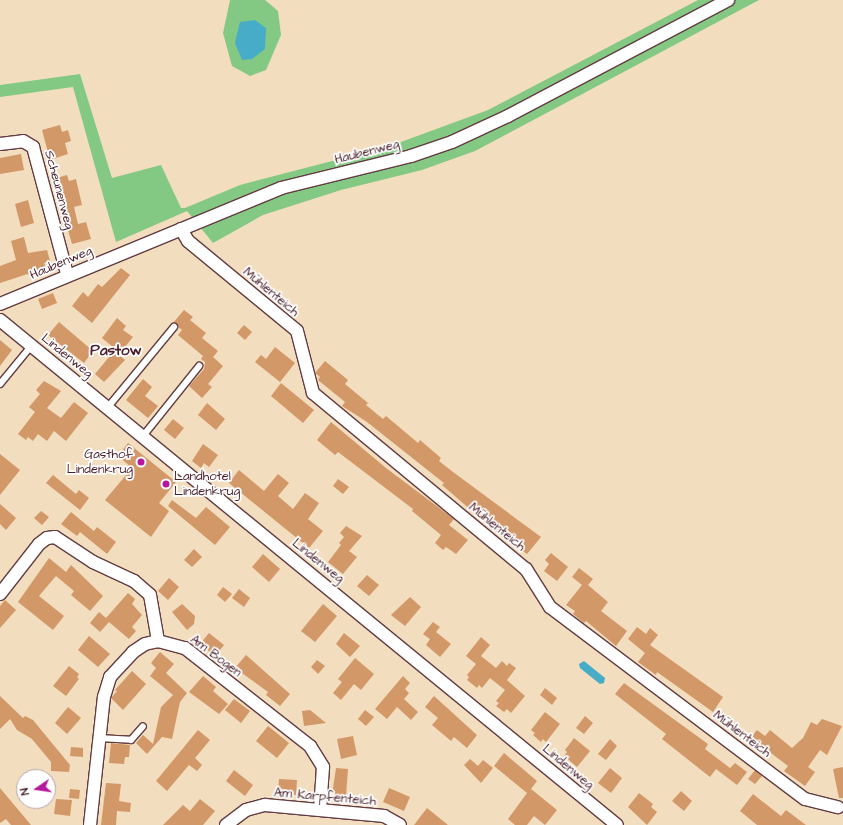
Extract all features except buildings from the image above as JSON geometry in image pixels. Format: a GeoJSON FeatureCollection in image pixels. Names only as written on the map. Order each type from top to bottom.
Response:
{"type":"FeatureCollection","features":[{"type":"Feature","properties":{"kind":"street","name":"Haubenweg"},"geometry":{"type":"LineString","coordinates":[[0,304],[68,274],[281,188],[411,156],[452,142],[508,116],[728,0]]}},
{"type":"Feature","properties":{"kind":"street","name":"Scheunenweg"},"geometry":{"type":"LineString","coordinates":[[0,144],[23,141],[33,147],[68,274]]}},
{"type":"Feature","properties":{"kind":"street","name":"Mühlenteich"},"geometry":{"type":"LineString","coordinates":[[181,229],[188,241],[296,331],[313,393],[526,569],[550,607],[805,799],[838,807]]}},
{"type":"Feature","properties":{"kind":"street","name":"Lindenweg"},"geometry":{"type":"LineString","coordinates":[[0,320],[617,825]]}},
{"type":"Feature","properties":{"kind":"street"},"geometry":{"type":"LineString","coordinates":[[0,594],[39,544],[47,538],[55,537],[93,562],[134,581],[150,595],[158,641],[145,644],[132,652],[110,677],[104,697],[98,738],[90,825]]}},
{"type":"Feature","properties":{"kind":"street","name":"Am Bogen"},"geometry":{"type":"LineString","coordinates":[[158,641],[185,648],[310,746],[323,767],[320,810]]}},
{"type":"Feature","properties":{"kind":"street","name":"Am Karpfenteich"},"geometry":{"type":"LineString","coordinates":[[226,825],[246,810],[266,805],[384,816],[400,825]]}},
{"type":"Feature","properties":{"kind":"lane"},"geometry":{"type":"LineString","coordinates":[[108,407],[174,328]]}},
{"type":"Feature","properties":{"kind":"lane"},"geometry":{"type":"LineString","coordinates":[[0,384],[32,345]]}},
{"type":"Feature","properties":{"kind":"lane"},"geometry":{"type":"LineString","coordinates":[[143,436],[198,366]]}},
{"type":"Feature","properties":{"kind":"lane"},"geometry":{"type":"LineString","coordinates":[[98,738],[131,740],[143,726]]}},
{"type":"Feature","properties":{"kind":"green space"},"geometry":{"type":"Polygon","coordinates":[[[230,0],[265,0],[278,11],[281,35],[266,70],[250,76],[232,66],[223,33],[230,0]]]}},
{"type":"Feature","properties":{"kind":"green space"},"geometry":{"type":"Polygon","coordinates":[[[698,0],[759,0],[475,151],[422,170],[341,190],[263,215],[213,243],[187,211],[116,242],[73,87],[0,97],[0,85],[80,74],[112,178],[161,165],[181,208],[185,208],[240,185],[390,146],[488,110],[698,0]]]}},
{"type":"Feature","properties":{"kind":"water"},"geometry":{"type":"Polygon","coordinates":[[[255,20],[266,28],[265,49],[252,59],[242,60],[235,43],[240,22],[255,20]]]}},
{"type":"Feature","properties":{"kind":"water"},"geometry":{"type":"Polygon","coordinates":[[[584,661],[605,678],[604,683],[600,684],[580,668],[579,664],[584,661]]]}},
{"type":"Feature","properties":{"kind":"place","name":"Gasthof Lindenkrug"},"geometry":{"type":"Point","coordinates":[141,462]}},
{"type":"Feature","properties":{"kind":"place","name":"Landhotel Lindenkrug"},"geometry":{"type":"Point","coordinates":[166,484]}},
{"type":"Feature","properties":{"kind":"district","name":"Pastow"},"geometry":{"type":"Point","coordinates":[116,351]}}]}
